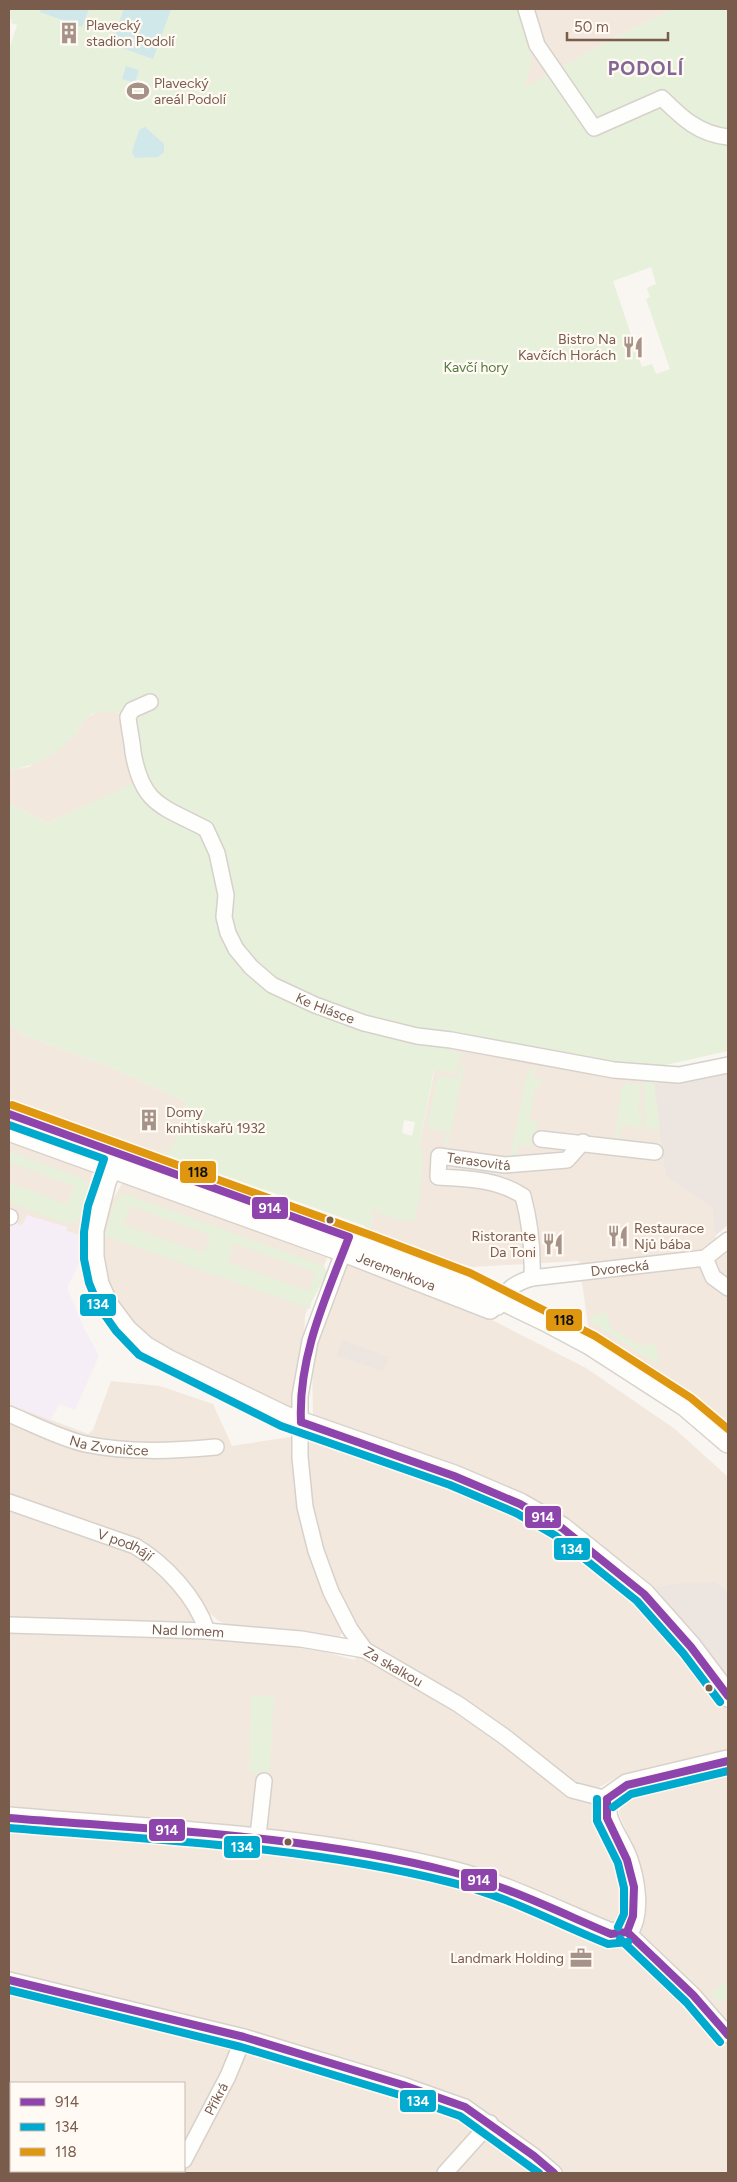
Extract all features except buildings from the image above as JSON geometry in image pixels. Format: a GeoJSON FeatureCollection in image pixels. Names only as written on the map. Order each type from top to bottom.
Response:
{"type":"FeatureCollection","features":[{"type":"Feature","properties":{"kind":"street"},"geometry":{"type":"LineString","coordinates":[[526,9],[536,45],[594,128],[662,98],[685,121],[702,132],[728,137]]}},
{"type":"Feature","properties":{"kind":"street","name":"Ke Hlásce"},"geometry":{"type":"LineString","coordinates":[[150,702],[132,710],[128,717],[141,784],[156,803],[206,829],[209,833],[217,853],[226,895],[224,917],[228,933],[243,958],[272,985],[339,1015],[417,1036],[451,1040],[614,1070],[679,1075],[728,1065]]}},
{"type":"Feature","properties":{"kind":"street","name":"Jeremenkova"},"geometry":{"type":"LineString","coordinates":[[9,1114],[114,1160],[347,1244],[499,1304],[548,1321],[598,1349],[686,1406],[728,1442]]}},
{"type":"Feature","properties":{"kind":"street","name":"Jeremenkova"},"geometry":{"type":"LineString","coordinates":[[9,1130],[114,1160]]}},
{"type":"Feature","properties":{"kind":"street"},"geometry":{"type":"LineString","coordinates":[[541,1139],[583,1142],[655,1152]]}},
{"type":"Feature","properties":{"kind":"street","name":"Terasovitá"},"geometry":{"type":"LineString","coordinates":[[532,1278],[528,1218],[523,1196],[509,1187],[489,1181],[438,1177],[439,1156],[505,1165],[526,1165],[567,1160],[583,1142]]}},
{"type":"Feature","properties":{"kind":"street"},"geometry":{"type":"LineString","coordinates":[[114,1160],[105,1182],[93,1230],[93,1258],[98,1284],[108,1306],[126,1330],[145,1347],[169,1361],[284,1417],[454,1476],[520,1504],[562,1528],[644,1594],[691,1647],[728,1696]]}},
{"type":"Feature","properties":{"kind":"street"},"geometry":{"type":"LineString","coordinates":[[728,1240],[705,1258],[713,1277],[728,1288]]}},
{"type":"Feature","properties":{"kind":"street","name":"Za skalkou"},"geometry":{"type":"LineString","coordinates":[[347,1244],[310,1341],[300,1396],[300,1457],[305,1507],[316,1550],[331,1592],[350,1629],[365,1650],[458,1704],[505,1737],[572,1790],[607,1799]]}},
{"type":"Feature","properties":{"kind":"street","name":"Dvorecká"},"geometry":{"type":"LineString","coordinates":[[499,1304],[513,1285],[532,1278],[705,1258]]}},
{"type":"Feature","properties":{"kind":"street","name":"Jeremenkova"},"geometry":{"type":"LineString","coordinates":[[499,1304],[641,1390],[679,1416],[728,1458]]}},
{"type":"Feature","properties":{"kind":"street","name":"Na Zvoničce"},"geometry":{"type":"LineString","coordinates":[[9,1414],[84,1443],[134,1450],[181,1450],[216,1447]]}},
{"type":"Feature","properties":{"kind":"street","name":"V podhájí"},"geometry":{"type":"LineString","coordinates":[[9,1502],[135,1546],[153,1557],[168,1572],[201,1615],[206,1631]]}},
{"type":"Feature","properties":{"kind":"street","name":"Nad lomem"},"geometry":{"type":"LineString","coordinates":[[9,1625],[206,1631],[301,1639],[365,1650]]}},
{"type":"Feature","properties":{"kind":"street"},"geometry":{"type":"LineString","coordinates":[[628,1932],[633,1924],[634,1907],[631,1874],[627,1860],[606,1816],[607,1799],[627,1785],[728,1762]]}},
{"type":"Feature","properties":{"kind":"street"},"geometry":{"type":"LineString","coordinates":[[256,1839],[260,1827],[264,1781]]}},
{"type":"Feature","properties":{"kind":"street"},"geometry":{"type":"LineString","coordinates":[[9,1818],[256,1839],[366,1855],[453,1872],[513,1892],[611,1934],[628,1932]]}},
{"type":"Feature","properties":{"kind":"street"},"geometry":{"type":"LineString","coordinates":[[628,1932],[693,1995],[728,2035]]}},
{"type":"Feature","properties":{"kind":"street"},"geometry":{"type":"LineString","coordinates":[[9,1980],[244,2037],[403,2085],[465,2107],[490,2123],[554,2173]]}},
{"type":"Feature","properties":{"kind":"street","name":"Příkrá"},"geometry":{"type":"LineString","coordinates":[[185,2158],[228,2076],[244,2037]]}},
{"type":"Feature","properties":{"kind":"street"},"geometry":{"type":"LineString","coordinates":[[445,2173],[490,2123]]}},
{"type":"Feature","properties":{"kind":"shaded area"},"geometry":{"type":"Polygon","coordinates":[[[519,9],[673,9],[608,41],[524,89],[519,9]]]}},
{"type":"Feature","properties":{"kind":"shaded area"},"geometry":{"type":"Polygon","coordinates":[[[109,711],[125,714],[130,771],[133,784],[48,823],[9,804],[9,770],[29,767],[76,733],[85,719],[97,712],[109,711]]]}},
{"type":"Feature","properties":{"kind":"shaded area"},"geometry":{"type":"Polygon","coordinates":[[[9,1025],[23,1035],[111,1067],[186,1102],[188,1115],[166,1160],[9,1103],[9,1025]]]}},
{"type":"Feature","properties":{"kind":"shaded area"},"geometry":{"type":"Polygon","coordinates":[[[442,1034],[653,1066],[665,1173],[669,1179],[712,1207],[715,1236],[728,1248],[728,1429],[674,1384],[589,1332],[579,1261],[472,1267],[373,1239],[370,1230],[373,1214],[370,1213],[371,1209],[380,1210],[379,1214],[419,1146],[442,1034]]]}},
{"type":"Feature","properties":{"kind":"shaded area"},"geometry":{"type":"Polygon","coordinates":[[[728,1070],[728,1225],[715,1236],[712,1207],[669,1179],[665,1173],[654,1083],[728,1070]]]}},
{"type":"Feature","properties":{"kind":"shaded area"},"geometry":{"type":"Polygon","coordinates":[[[9,1142],[92,1172],[80,1235],[66,1231],[66,1227],[27,1216],[22,1226],[9,1220],[9,1142]]]}},
{"type":"Feature","properties":{"kind":"shaded area"},"geometry":{"type":"Polygon","coordinates":[[[123,1182],[327,1258],[305,1316],[303,1358],[291,1412],[159,1347],[134,1328],[108,1288],[102,1257],[103,1233],[112,1201],[123,1182]]]}},
{"type":"Feature","properties":{"kind":"shaded area"},"geometry":{"type":"Polygon","coordinates":[[[27,1215],[67,1227],[66,1231],[80,1235],[81,1259],[67,1288],[84,1328],[99,1356],[75,1410],[60,1404],[50,1420],[9,1404],[9,1220],[22,1226],[27,1215]]]}},
{"type":"Feature","properties":{"kind":"shaded area"},"geometry":{"type":"Polygon","coordinates":[[[347,1265],[490,1319],[586,1368],[675,1429],[728,1477],[728,1591],[715,1582],[650,1589],[611,1557],[313,1418],[312,1354],[347,1265]]]}},
{"type":"Feature","properties":{"kind":"shaded area"},"geometry":{"type":"Polygon","coordinates":[[[342,1340],[389,1357],[383,1371],[337,1356],[342,1340]]]}},
{"type":"Feature","properties":{"kind":"shaded area"},"geometry":{"type":"Polygon","coordinates":[[[111,1381],[160,1386],[213,1404],[232,1446],[290,1437],[296,1444],[343,1631],[338,1639],[255,1631],[228,1625],[219,1621],[206,1610],[175,1568],[151,1547],[9,1495],[9,1404],[88,1434],[93,1430],[111,1381]]]}},
{"type":"Feature","properties":{"kind":"shaded area"},"geometry":{"type":"Polygon","coordinates":[[[317,1436],[498,1503],[540,1525],[577,1550],[639,1601],[675,1640],[728,1711],[728,1755],[616,1778],[596,1789],[593,1803],[598,1825],[609,1842],[619,1866],[625,1894],[625,1913],[621,1921],[613,1924],[508,1879],[9,1810],[9,1509],[137,1554],[161,1573],[193,1614],[199,1638],[275,1644],[325,1652],[355,1660],[364,1633],[349,1614],[330,1576],[316,1527],[308,1483],[310,1440],[317,1436]]]}},
{"type":"Feature","properties":{"kind":"shaded area"},"geometry":{"type":"Polygon","coordinates":[[[715,1582],[728,1591],[728,1677],[655,1588],[672,1584],[715,1582]]]}},
{"type":"Feature","properties":{"kind":"shaded area"},"geometry":{"type":"Polygon","coordinates":[[[728,1772],[728,2173],[9,2173],[9,1828],[261,1852],[376,1867],[452,1882],[627,1940],[640,1933],[645,1918],[643,1881],[636,1853],[619,1814],[620,1805],[626,1795],[728,1772]]]}},
{"type":"Feature","properties":{"kind":"green space","name":"Kavčí hory"},"geometry":{"type":"Polygon","coordinates":[[[9,9],[519,9],[532,61],[525,88],[608,41],[673,9],[728,9],[728,1051],[661,1066],[639,1067],[442,1034],[439,1047],[463,1054],[462,1059],[459,1059],[456,1074],[434,1070],[419,1146],[423,1149],[420,1196],[414,1222],[379,1215],[380,1210],[371,1209],[370,1213],[373,1214],[370,1230],[373,1234],[364,1231],[365,1226],[165,1154],[163,1151],[167,1141],[165,1151],[168,1153],[188,1115],[186,1102],[111,1067],[23,1035],[9,1025],[9,804],[48,823],[133,783],[130,771],[125,714],[112,712],[101,711],[94,713],[85,720],[69,741],[54,753],[29,766],[9,770],[9,50],[17,25],[11,23],[12,20],[9,19],[9,9]],[[651,267],[613,281],[642,367],[652,364],[656,374],[670,369],[646,299],[650,297],[647,288],[656,284],[651,267]],[[404,1120],[402,1133],[412,1136],[415,1122],[404,1120]]]}},
{"type":"Feature","properties":{"kind":"green space"},"geometry":{"type":"Polygon","coordinates":[[[461,1064],[465,1065],[448,1145],[444,1144],[447,1132],[427,1128],[438,1075],[459,1079],[461,1064]]]}},
{"type":"Feature","properties":{"kind":"green space"},"geometry":{"type":"Polygon","coordinates":[[[531,1068],[536,1068],[533,1078],[543,1080],[542,1084],[535,1089],[529,1120],[538,1121],[535,1139],[531,1138],[530,1147],[518,1145],[515,1158],[510,1157],[527,1073],[530,1073],[531,1068]]]}},
{"type":"Feature","properties":{"kind":"green space"},"geometry":{"type":"Polygon","coordinates":[[[643,1080],[654,1081],[660,1130],[644,1128],[646,1109],[643,1108],[645,1090],[642,1090],[643,1080]]]}},
{"type":"Feature","properties":{"kind":"green space"},"geometry":{"type":"Polygon","coordinates":[[[625,1082],[639,1084],[638,1093],[641,1093],[638,1112],[642,1112],[641,1128],[621,1125],[619,1138],[661,1143],[661,1145],[615,1139],[621,1088],[624,1088],[625,1082]]]}},
{"type":"Feature","properties":{"kind":"green space"},"geometry":{"type":"Polygon","coordinates":[[[9,1151],[86,1180],[89,1189],[88,1195],[78,1220],[73,1223],[65,1222],[9,1203],[9,1183],[67,1204],[74,1186],[9,1162],[9,1151]]]}},
{"type":"Feature","properties":{"kind":"green space"},"geometry":{"type":"Polygon","coordinates":[[[129,1194],[149,1204],[151,1203],[324,1266],[327,1273],[311,1303],[310,1309],[105,1236],[111,1213],[121,1195],[129,1194]],[[131,1206],[124,1225],[205,1253],[210,1235],[131,1206]],[[234,1243],[228,1262],[309,1291],[315,1272],[234,1243]]]}},
{"type":"Feature","properties":{"kind":"green space"},"geometry":{"type":"Polygon","coordinates":[[[608,1313],[610,1327],[640,1346],[656,1344],[659,1365],[591,1322],[592,1315],[608,1313]]]}},
{"type":"Feature","properties":{"kind":"green space"},"geometry":{"type":"Polygon","coordinates":[[[251,1695],[274,1697],[269,1777],[249,1772],[251,1695]]]}},
{"type":"Feature","properties":{"kind":"green space"},"geometry":{"type":"Polygon","coordinates":[[[728,1980],[728,1997],[720,2003],[710,1993],[728,1980]]]}},
{"type":"Feature","properties":{"kind":"water"},"geometry":{"type":"Polygon","coordinates":[[[41,9],[89,9],[82,27],[40,12],[41,9]]]}},
{"type":"Feature","properties":{"kind":"water"},"geometry":{"type":"Polygon","coordinates":[[[124,9],[171,9],[153,59],[111,44],[124,9]]]}},
{"type":"Feature","properties":{"kind":"water"},"geometry":{"type":"Polygon","coordinates":[[[126,66],[139,70],[135,83],[122,79],[126,66]]]}},
{"type":"Feature","properties":{"kind":"water"},"geometry":{"type":"Polygon","coordinates":[[[145,127],[164,144],[164,152],[158,157],[135,158],[132,152],[139,130],[145,127]]]}},
{"type":"Feature","properties":{"kind":"transit line","name":"118"},"geometry":{"type":"LineString","coordinates":[[12,1105],[470,1273],[595,1336],[691,1398],[728,1429]]}},
{"type":"Feature","properties":{"kind":"transit line","name":"914"},"geometry":{"type":"LineString","coordinates":[[9,1114],[349,1237],[323,1304],[309,1350],[301,1398],[301,1422]]}},
{"type":"Feature","properties":{"kind":"transit line","name":"134"},"geometry":{"type":"LineString","coordinates":[[9,1125],[104,1159],[88,1206],[84,1232],[84,1259],[89,1283],[99,1307],[116,1331],[139,1355],[281,1426],[450,1485],[516,1513],[556,1536],[637,1601],[683,1653],[720,1702]]}},
{"type":"Feature","properties":{"kind":"transit line","name":"914"},"geometry":{"type":"LineString","coordinates":[[301,1422],[454,1476],[520,1504],[562,1528],[644,1594],[691,1647],[728,1696]]}},
{"type":"Feature","properties":{"kind":"transit line","name":"914"},"geometry":{"type":"LineString","coordinates":[[607,1799],[627,1785],[728,1761]]}},
{"type":"Feature","properties":{"kind":"transit line","name":"134"},"geometry":{"type":"LineString","coordinates":[[613,1807],[631,1794],[728,1771]]}},
{"type":"Feature","properties":{"kind":"transit line","name":"134"},"geometry":{"type":"LineString","coordinates":[[597,1799],[597,1821],[618,1863],[624,1888],[624,1914],[618,1927]]}},
{"type":"Feature","properties":{"kind":"transit line","name":"914"},"geometry":{"type":"LineString","coordinates":[[607,1799],[607,1818],[627,1860],[634,1887],[633,1916],[627,1932]]}},
{"type":"Feature","properties":{"kind":"transit line","name":"914"},"geometry":{"type":"LineString","coordinates":[[9,1818],[288,1842],[398,1860],[452,1872],[493,1884],[611,1934],[627,1932]]}},
{"type":"Feature","properties":{"kind":"transit line","name":"134"},"geometry":{"type":"LineString","coordinates":[[9,1828],[230,1846],[285,1852],[395,1870],[449,1882],[490,1894],[608,1944],[628,1942]]}},
{"type":"Feature","properties":{"kind":"transit line","name":"914"},"geometry":{"type":"LineString","coordinates":[[627,1932],[693,1995],[728,2035]]}},
{"type":"Feature","properties":{"kind":"transit line","name":"134"},"geometry":{"type":"LineString","coordinates":[[620,1939],[686,2002],[720,2042]]}},
{"type":"Feature","properties":{"kind":"transit line","name":"914"},"geometry":{"type":"LineString","coordinates":[[9,1980],[244,2037],[403,2085],[465,2107],[534,2156],[554,2173]]}},
{"type":"Feature","properties":{"kind":"transit line","name":"134"},"geometry":{"type":"LineString","coordinates":[[9,1990],[241,2047],[400,2095],[460,2116],[539,2173]]}},
{"type":"Feature","properties":{"kind":"place","name":"Plavecký stadion Podolí"},"geometry":{"type":"Point","coordinates":[69,33]}},
{"type":"Feature","properties":{"kind":"place","name":"Plavecký areál Podolí"},"geometry":{"type":"Point","coordinates":[138,91]}},
{"type":"Feature","properties":{"kind":"place","name":"Bistro Na Kavčích Horách"},"geometry":{"type":"Point","coordinates":[633,347]}},
{"type":"Feature","properties":{"kind":"place","name":"Domy knihtiskařů 1932"},"geometry":{"type":"Point","coordinates":[149,1120]}},
{"type":"Feature","properties":{"kind":"place","name":"Restaurace Njů bába"},"geometry":{"type":"Point","coordinates":[618,1236]}},
{"type":"Feature","properties":{"kind":"place","name":"Ristorante Da Toni"},"geometry":{"type":"Point","coordinates":[553,1244]}},
{"type":"Feature","properties":{"kind":"place","name":"Landmark Holding"},"geometry":{"type":"Point","coordinates":[581,1958]}},
{"type":"Feature","properties":{"kind":"district","name":"PODOLÍ"},"geometry":{"type":"Point","coordinates":[646,68]}}]}
